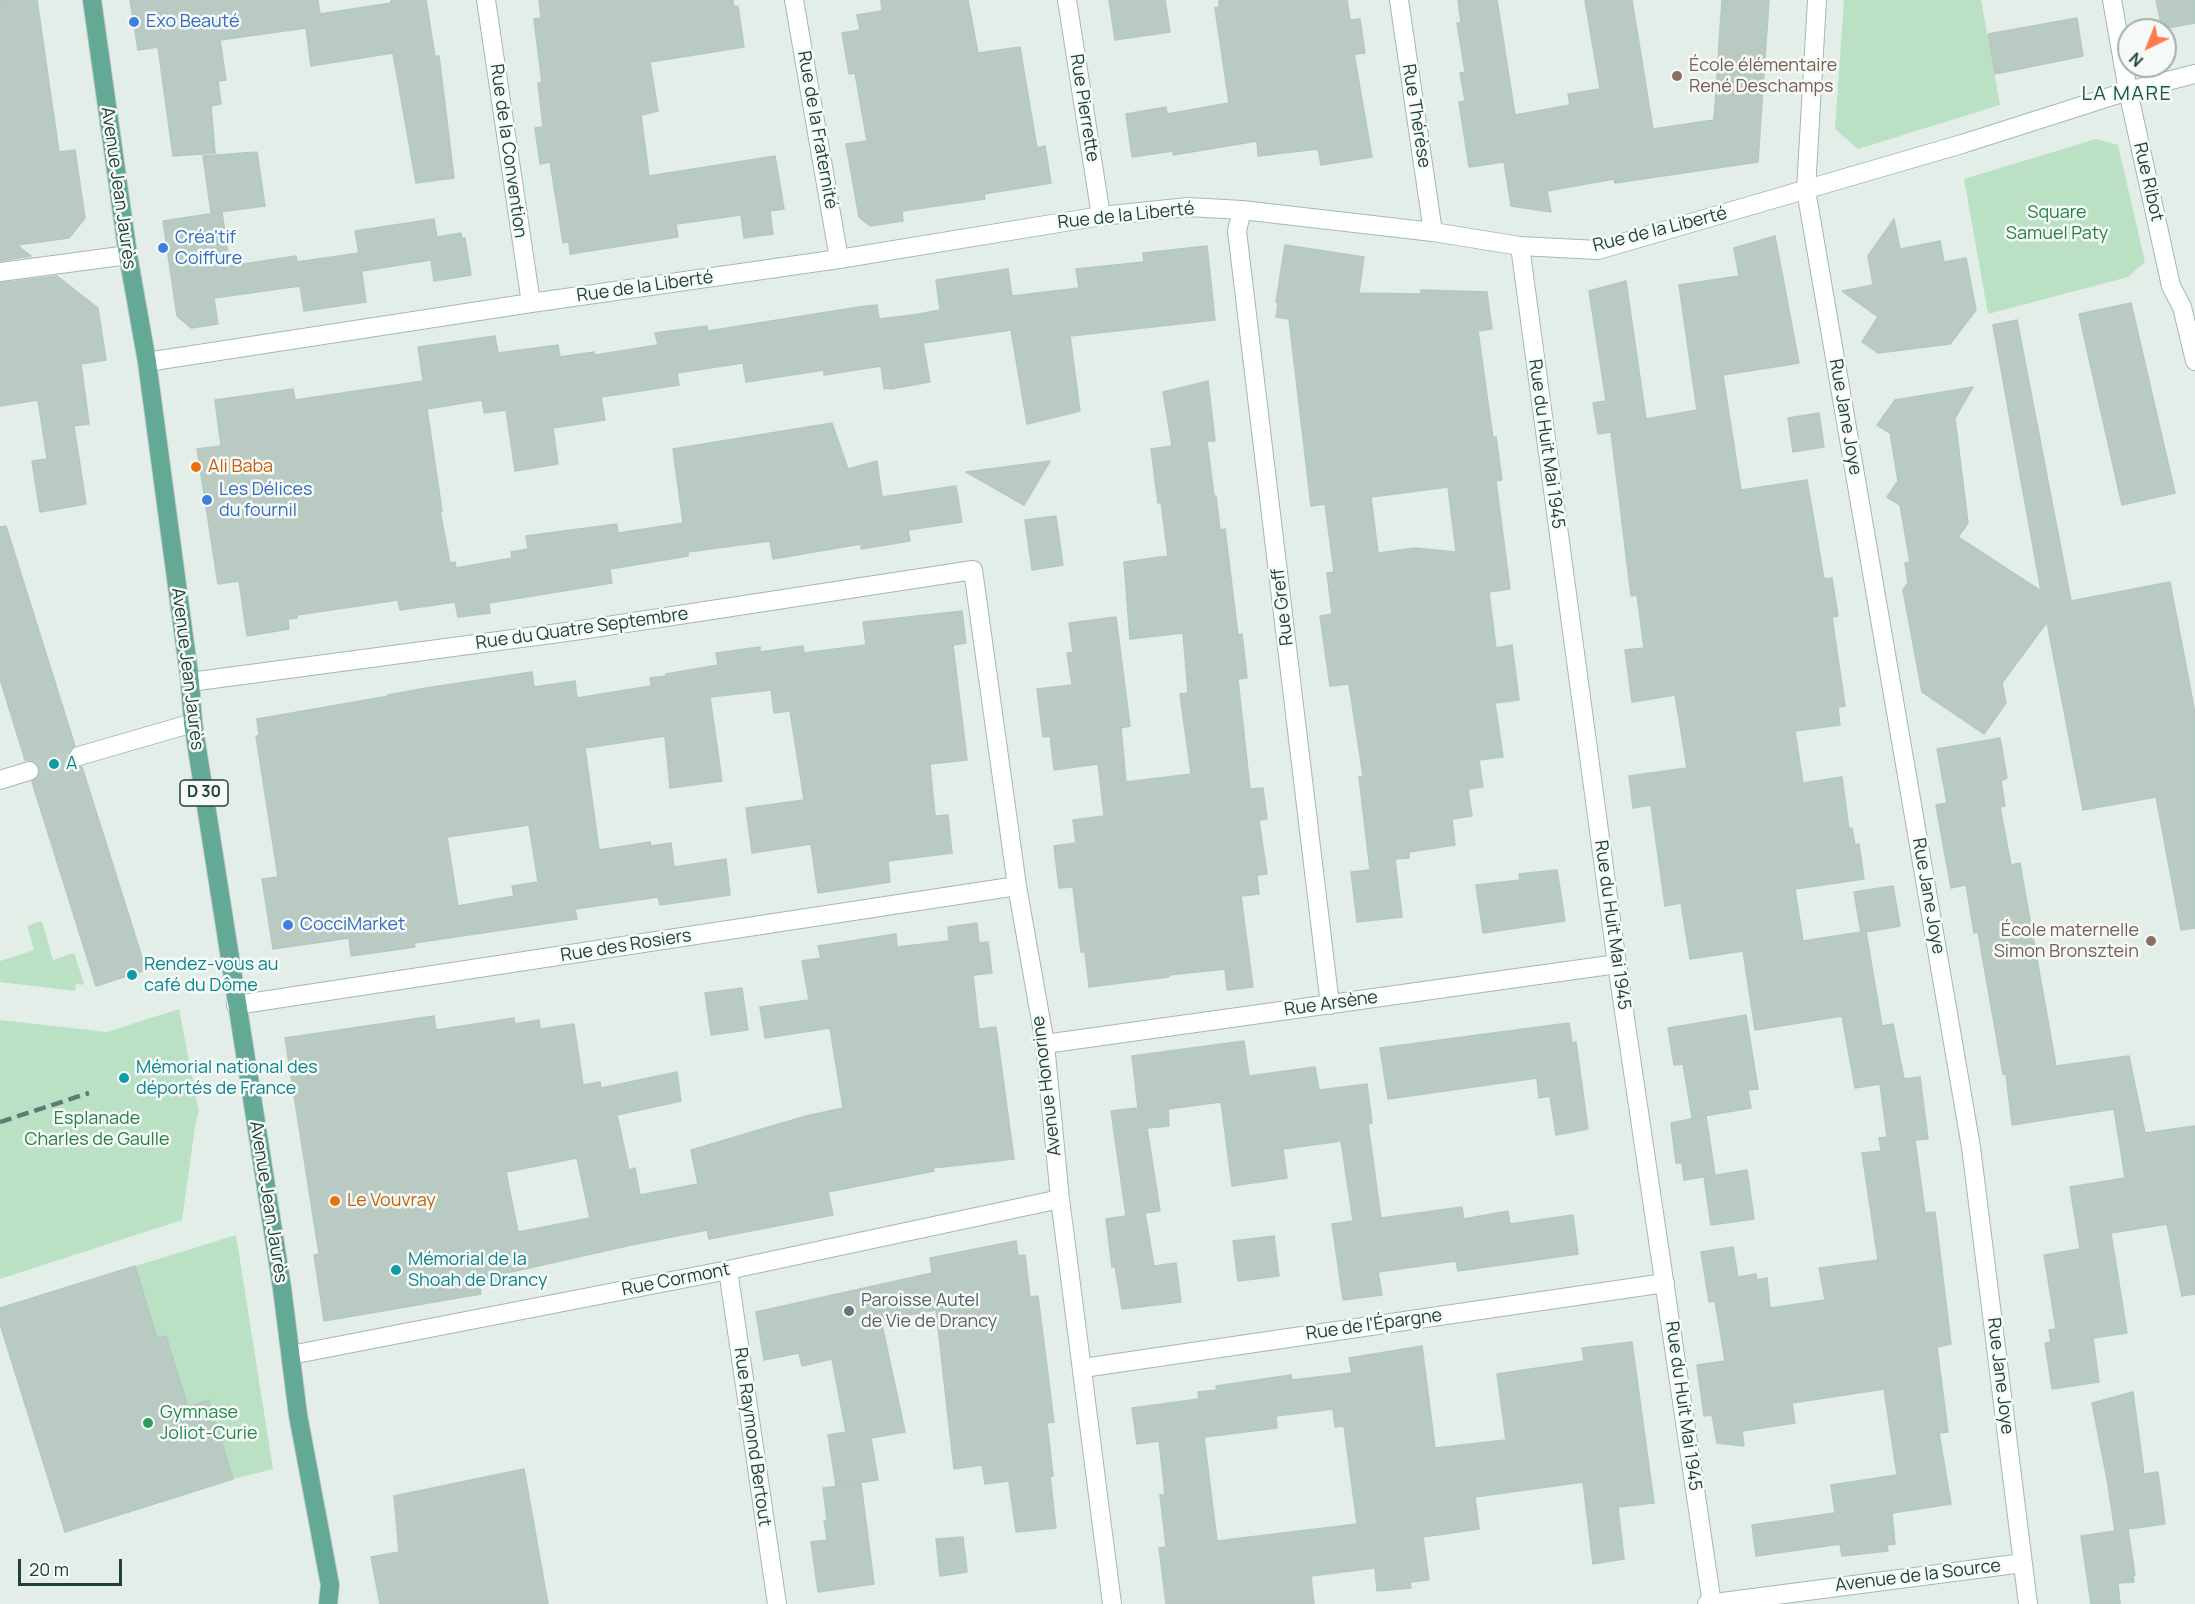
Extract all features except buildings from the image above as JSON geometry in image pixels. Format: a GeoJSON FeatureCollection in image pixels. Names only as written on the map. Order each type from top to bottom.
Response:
{"type":"FeatureCollection","features":[{"type":"Feature","properties":{"kind":"main road","name":"Avenue Jean Jaurès"},"geometry":{"type":"LineString","coordinates":[[92,0],[128,255],[147,362],[190,681],[193,723],[282,1288],[298,1415],[330,1585],[328,1604]]}},
{"type":"Feature","properties":{"kind":"main road","name":"Avenue Jean Jaurès"},"geometry":{"type":"LineString","coordinates":[[330,1585],[341,1604]]}},
{"type":"Feature","properties":{"kind":"street","name":"Rue de la Convention"},"geometry":{"type":"LineString","coordinates":[[486,0],[531,303]]}},
{"type":"Feature","properties":{"kind":"street","name":"Rue de la Fraternité"},"geometry":{"type":"LineString","coordinates":[[795,0],[839,259]]}},
{"type":"Feature","properties":{"kind":"street","name":"Rue Pierrette"},"geometry":{"type":"LineString","coordinates":[[1067,0],[1101,216]]}},
{"type":"Feature","properties":{"kind":"street","name":"Rue Thérèse"},"geometry":{"type":"LineString","coordinates":[[1399,0],[1433,232]]}},
{"type":"Feature","properties":{"kind":"street","name":"Rue Jane Joye"},"geometry":{"type":"LineString","coordinates":[[1817,0],[1806,190],[1971,1147],[2028,1604]]}},
{"type":"Feature","properties":{"kind":"street","name":"Rue Ribot"},"geometry":{"type":"LineString","coordinates":[[2112,0],[2128,91],[2171,286],[2182,307],[2195,361]]}},
{"type":"Feature","properties":{"kind":"street","name":"Rue de la Liberté"},"geometry":{"type":"LineString","coordinates":[[147,362],[531,303],[839,259],[1101,216],[1188,207],[1242,210],[1433,232],[1520,246],[1598,249],[1962,144],[2128,91],[2195,74]]}},
{"type":"Feature","properties":{"kind":"street","name":"Rue Greff"},"geometry":{"type":"LineString","coordinates":[[1242,210],[1238,231],[1330,1005]]}},
{"type":"Feature","properties":{"kind":"street","name":"Rue du Huit Mai 1945"},"geometry":{"type":"LineString","coordinates":[[1520,246],[1617,963],[1712,1604]]}},
{"type":"Feature","properties":{"kind":"street"},"geometry":{"type":"LineString","coordinates":[[0,272],[128,255]]}},
{"type":"Feature","properties":{"kind":"street","name":"Rue du Quatre Septembre"},"geometry":{"type":"LineString","coordinates":[[190,681],[581,630],[973,570]]}},
{"type":"Feature","properties":{"kind":"street","name":"Avenue Honorine"},"geometry":{"type":"LineString","coordinates":[[973,570],[1017,886],[1045,1044],[1060,1199],[1112,1604]]}},
{"type":"Feature","properties":{"kind":"street"},"geometry":{"type":"LineString","coordinates":[[79,756],[193,723]]}},
{"type":"Feature","properties":{"kind":"street"},"geometry":{"type":"LineString","coordinates":[[0,780],[29,771]]}},
{"type":"Feature","properties":{"kind":"street","name":"Rue des Rosiers"},"geometry":{"type":"LineString","coordinates":[[236,1005],[1017,886]]}},
{"type":"Feature","properties":{"kind":"street","name":"Rue Arsène"},"geometry":{"type":"LineString","coordinates":[[1045,1044],[1617,963]]}},
{"type":"Feature","properties":{"kind":"street","name":"Rue Cormont"},"geometry":{"type":"LineString","coordinates":[[291,1355],[728,1270],[1060,1199]]}},
{"type":"Feature","properties":{"kind":"street","name":"Rue Raymond Bertout"},"geometry":{"type":"LineString","coordinates":[[728,1270],[777,1604]]}},
{"type":"Feature","properties":{"kind":"street","name":"Rue de l'Épargne"},"geometry":{"type":"LineString","coordinates":[[1083,1368],[1665,1283]]}},
{"type":"Feature","properties":{"kind":"street","name":"Avenue de la Source"},"geometry":{"type":"LineString","coordinates":[[1707,1604],[2023,1563]]}},
{"type":"Feature","properties":{"kind":"green space"},"geometry":{"type":"Polygon","coordinates":[[[1844,0],[1981,0],[2000,105],[1858,149],[1835,129],[1844,0]]]}},
{"type":"Feature","properties":{"kind":"green space","name":"Square Samuel Paty"},"geometry":{"type":"Polygon","coordinates":[[[2096,139],[2118,145],[2145,262],[2128,277],[1988,314],[1964,179],[2096,139]]]}},
{"type":"Feature","properties":{"kind":"green space"},"geometry":{"type":"Polygon","coordinates":[[[42,921],[53,960],[74,953],[84,983],[82,985],[76,983],[75,991],[0,982],[0,961],[34,950],[27,926],[42,921]]]}},
{"type":"Feature","properties":{"kind":"green space","name":"Esplanade Charles de Gaulle"},"geometry":{"type":"Polygon","coordinates":[[[179,1009],[199,1112],[182,1220],[0,1279],[0,1020],[107,1032],[179,1009]]]}},
{"type":"Feature","properties":{"kind":"green space","name":"Gymnase Joliot-Curie"},"geometry":{"type":"Polygon","coordinates":[[[236,1235],[273,1469],[233,1479],[65,1532],[0,1324],[0,1308],[236,1235]]]}},
{"type":"Feature","properties":{"kind":"tunnel"},"geometry":{"type":"LineString","coordinates":[[29,771],[79,756]]}},
{"type":"Feature","properties":{"kind":"railway"},"geometry":{"type":"LineString","coordinates":[[0,1122],[89,1093]]}},
{"type":"Feature","properties":{"kind":"place","name":"Exo Beauté"},"geometry":{"type":"Point","coordinates":[134,22]}},
{"type":"Feature","properties":{"kind":"place","name":"École élémentaire René Deschamps"},"geometry":{"type":"Point","coordinates":[1677,76]}},
{"type":"Feature","properties":{"kind":"place","name":"Créa'tif Coiffure"},"geometry":{"type":"Point","coordinates":[163,248]}},
{"type":"Feature","properties":{"kind":"place","name":"Ali Baba"},"geometry":{"type":"Point","coordinates":[196,467]}},
{"type":"Feature","properties":{"kind":"place","name":"Les Délices du fournil"},"geometry":{"type":"Point","coordinates":[207,500]}},
{"type":"Feature","properties":{"kind":"place","name":"A"},"geometry":{"type":"Point","coordinates":[54,764]}},
{"type":"Feature","properties":{"kind":"place","name":"CocciMarket"},"geometry":{"type":"Point","coordinates":[288,925]}},
{"type":"Feature","properties":{"kind":"place","name":"École maternelle Simon Bronsztein"},"geometry":{"type":"Point","coordinates":[2151,941]}},
{"type":"Feature","properties":{"kind":"place","name":"Rendez-vous au café du Dôme"},"geometry":{"type":"Point","coordinates":[132,975]}},
{"type":"Feature","properties":{"kind":"place","name":"Mémorial national des déportés de France"},"geometry":{"type":"Point","coordinates":[124,1078]}},
{"type":"Feature","properties":{"kind":"place","name":"Le Vouvray"},"geometry":{"type":"Point","coordinates":[335,1201]}},
{"type":"Feature","properties":{"kind":"place","name":"Mémorial de la Shoah de Drancy"},"geometry":{"type":"Point","coordinates":[396,1270]}},
{"type":"Feature","properties":{"kind":"place","name":"Paroisse Autel de Vie de Drancy"},"geometry":{"type":"Point","coordinates":[849,1311]}},
{"type":"Feature","properties":{"kind":"place","name":"Gymnase Joliot-Curie"},"geometry":{"type":"Point","coordinates":[148,1423]}},
{"type":"Feature","properties":{"kind":"district","name":"LA MARE"},"geometry":{"type":"Point","coordinates":[2127,94]}}]}
